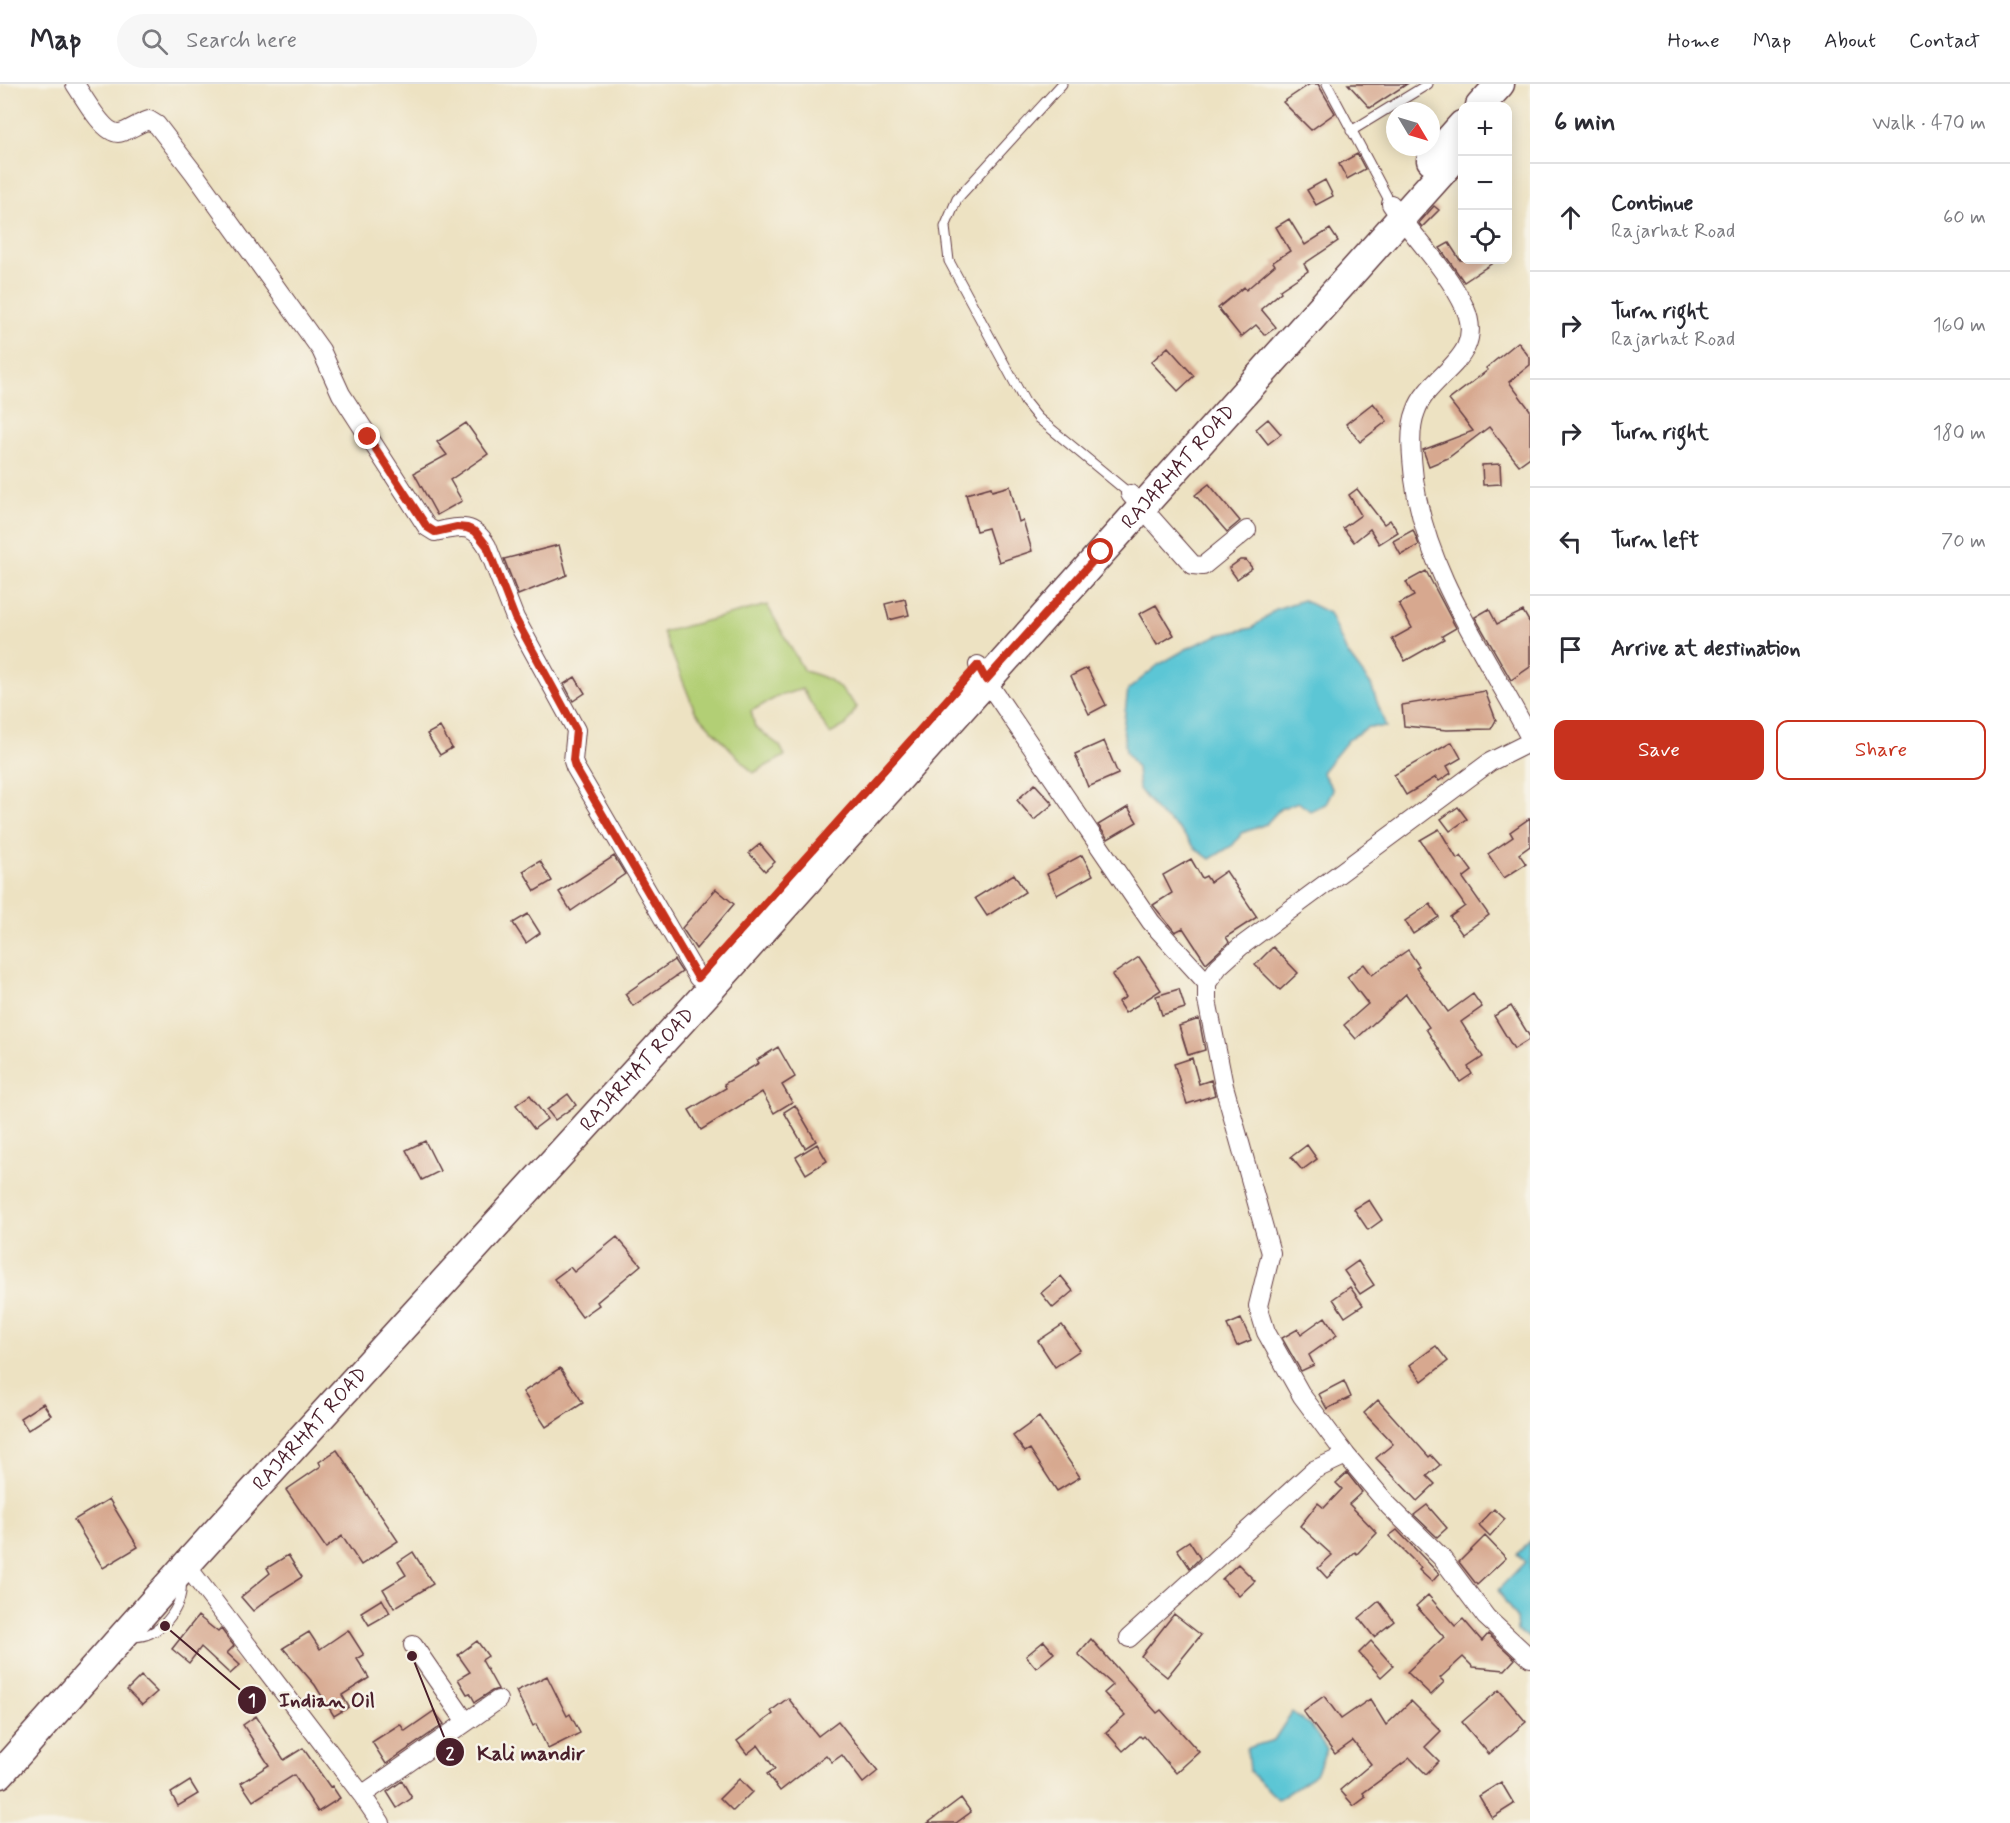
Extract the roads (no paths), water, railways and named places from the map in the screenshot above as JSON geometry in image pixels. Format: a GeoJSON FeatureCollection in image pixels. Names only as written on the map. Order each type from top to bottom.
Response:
{"type":"FeatureCollection","features":[{"type":"Feature","properties":{"kind":"main road"},"geometry":{"type":"LineString","coordinates":[[1484,102],[1500,84]]}},
{"type":"Feature","properties":{"kind":"main road"},"geometry":{"type":"LineString","coordinates":[[1506,102],[1522,84]]}},
{"type":"Feature","properties":{"kind":"main road","name":"RAJARHAT ROAD"},"geometry":{"type":"LineString","coordinates":[[0,1748],[240,1479],[698,978],[982,672],[1396,211],[1458,130]]}},
{"type":"Feature","properties":{"kind":"main road","name":"RAJARHAT ROAD"},"geometry":{"type":"LineString","coordinates":[[1396,211],[1458,154]]}},
{"type":"Feature","properties":{"kind":"main road","name":"RAJARHAT ROAD"},"geometry":{"type":"LineString","coordinates":[[0,1774],[182,1570],[698,1003],[982,672]]}},
{"type":"Feature","properties":{"kind":"street"},"geometry":{"type":"LineString","coordinates":[[75,84],[103,124],[112,131],[122,132],[139,122],[149,120],[157,125],[321,351],[341,394],[427,527],[435,532],[457,527],[467,528],[482,537],[515,618],[576,730],[573,760],[575,767],[698,978]]}},
{"type":"Feature","properties":{"kind":"street"},"geometry":{"type":"LineString","coordinates":[[1396,211],[1424,244],[1455,291],[1465,308],[1470,327],[1467,346],[1424,397],[1416,411],[1412,435],[1414,477],[1420,514],[1436,560],[1458,609],[1530,740],[1490,762],[1219,966],[1207,983],[1207,1000],[1224,1086],[1271,1253],[1258,1306],[1266,1332],[1302,1396],[1346,1455],[1389,1506],[1441,1557],[1486,1617],[1530,1658]]}},
{"type":"Feature","properties":{"kind":"street"},"geometry":{"type":"LineString","coordinates":[[1135,501],[1193,565],[1198,567],[1203,566],[1247,530]]}},
{"type":"Feature","properties":{"kind":"street"},"geometry":{"type":"LineString","coordinates":[[982,672],[1151,922],[1207,983]]}},
{"type":"Feature","properties":{"kind":"street"},"geometry":{"type":"LineString","coordinates":[[1129,1638],[1314,1470],[1346,1455]]}},
{"type":"Feature","properties":{"kind":"street"},"geometry":{"type":"LineString","coordinates":[[182,1570],[362,1795],[381,1823]]}},
{"type":"Feature","properties":{"kind":"street"},"geometry":{"type":"LineString","coordinates":[[413,1645],[466,1722]]}},
{"type":"Feature","properties":{"kind":"street"},"geometry":{"type":"LineString","coordinates":[[362,1795],[498,1700]]}},
{"type":"Feature","properties":{"kind":"lane"},"geometry":{"type":"LineString","coordinates":[[1062,84],[957,199],[945,227],[949,261],[1025,402],[1038,417],[1135,501]]}},
{"type":"Feature","properties":{"kind":"lane"},"geometry":{"type":"LineString","coordinates":[[1327,84],[1396,211]]}},
{"type":"Feature","properties":{"kind":"lane"},"geometry":{"type":"LineString","coordinates":[[1351,131],[1428,84]]}},
{"type":"Feature","properties":{"kind":"water"},"geometry":{"type":"Polygon","coordinates":[[[1303,600],[1329,613],[1347,653],[1371,685],[1386,727],[1368,727],[1349,739],[1322,772],[1333,790],[1326,804],[1310,811],[1298,802],[1280,809],[1266,824],[1242,833],[1233,845],[1210,859],[1195,848],[1179,829],[1157,812],[1139,789],[1137,768],[1126,752],[1123,728],[1128,690],[1158,665],[1190,647],[1218,635],[1252,628],[1276,609],[1303,600]]]}},
{"type":"Feature","properties":{"kind":"water"},"geometry":{"type":"Polygon","coordinates":[[[1530,1541],[1530,1638],[1517,1631],[1516,1618],[1498,1590],[1525,1562],[1517,1554],[1530,1541]]]}},
{"type":"Feature","properties":{"kind":"water"},"geometry":{"type":"Polygon","coordinates":[[[1292,1712],[1310,1725],[1327,1749],[1316,1774],[1278,1799],[1249,1771],[1247,1748],[1274,1740],[1292,1712]]]}},
{"type":"Feature","properties":{"kind":"place","name":"Indian Oil"},"geometry":{"type":"Point","coordinates":[165,1626]}},
{"type":"Feature","properties":{"kind":"place","name":"Kali mandir"},"geometry":{"type":"Point","coordinates":[412,1656]}}]}
